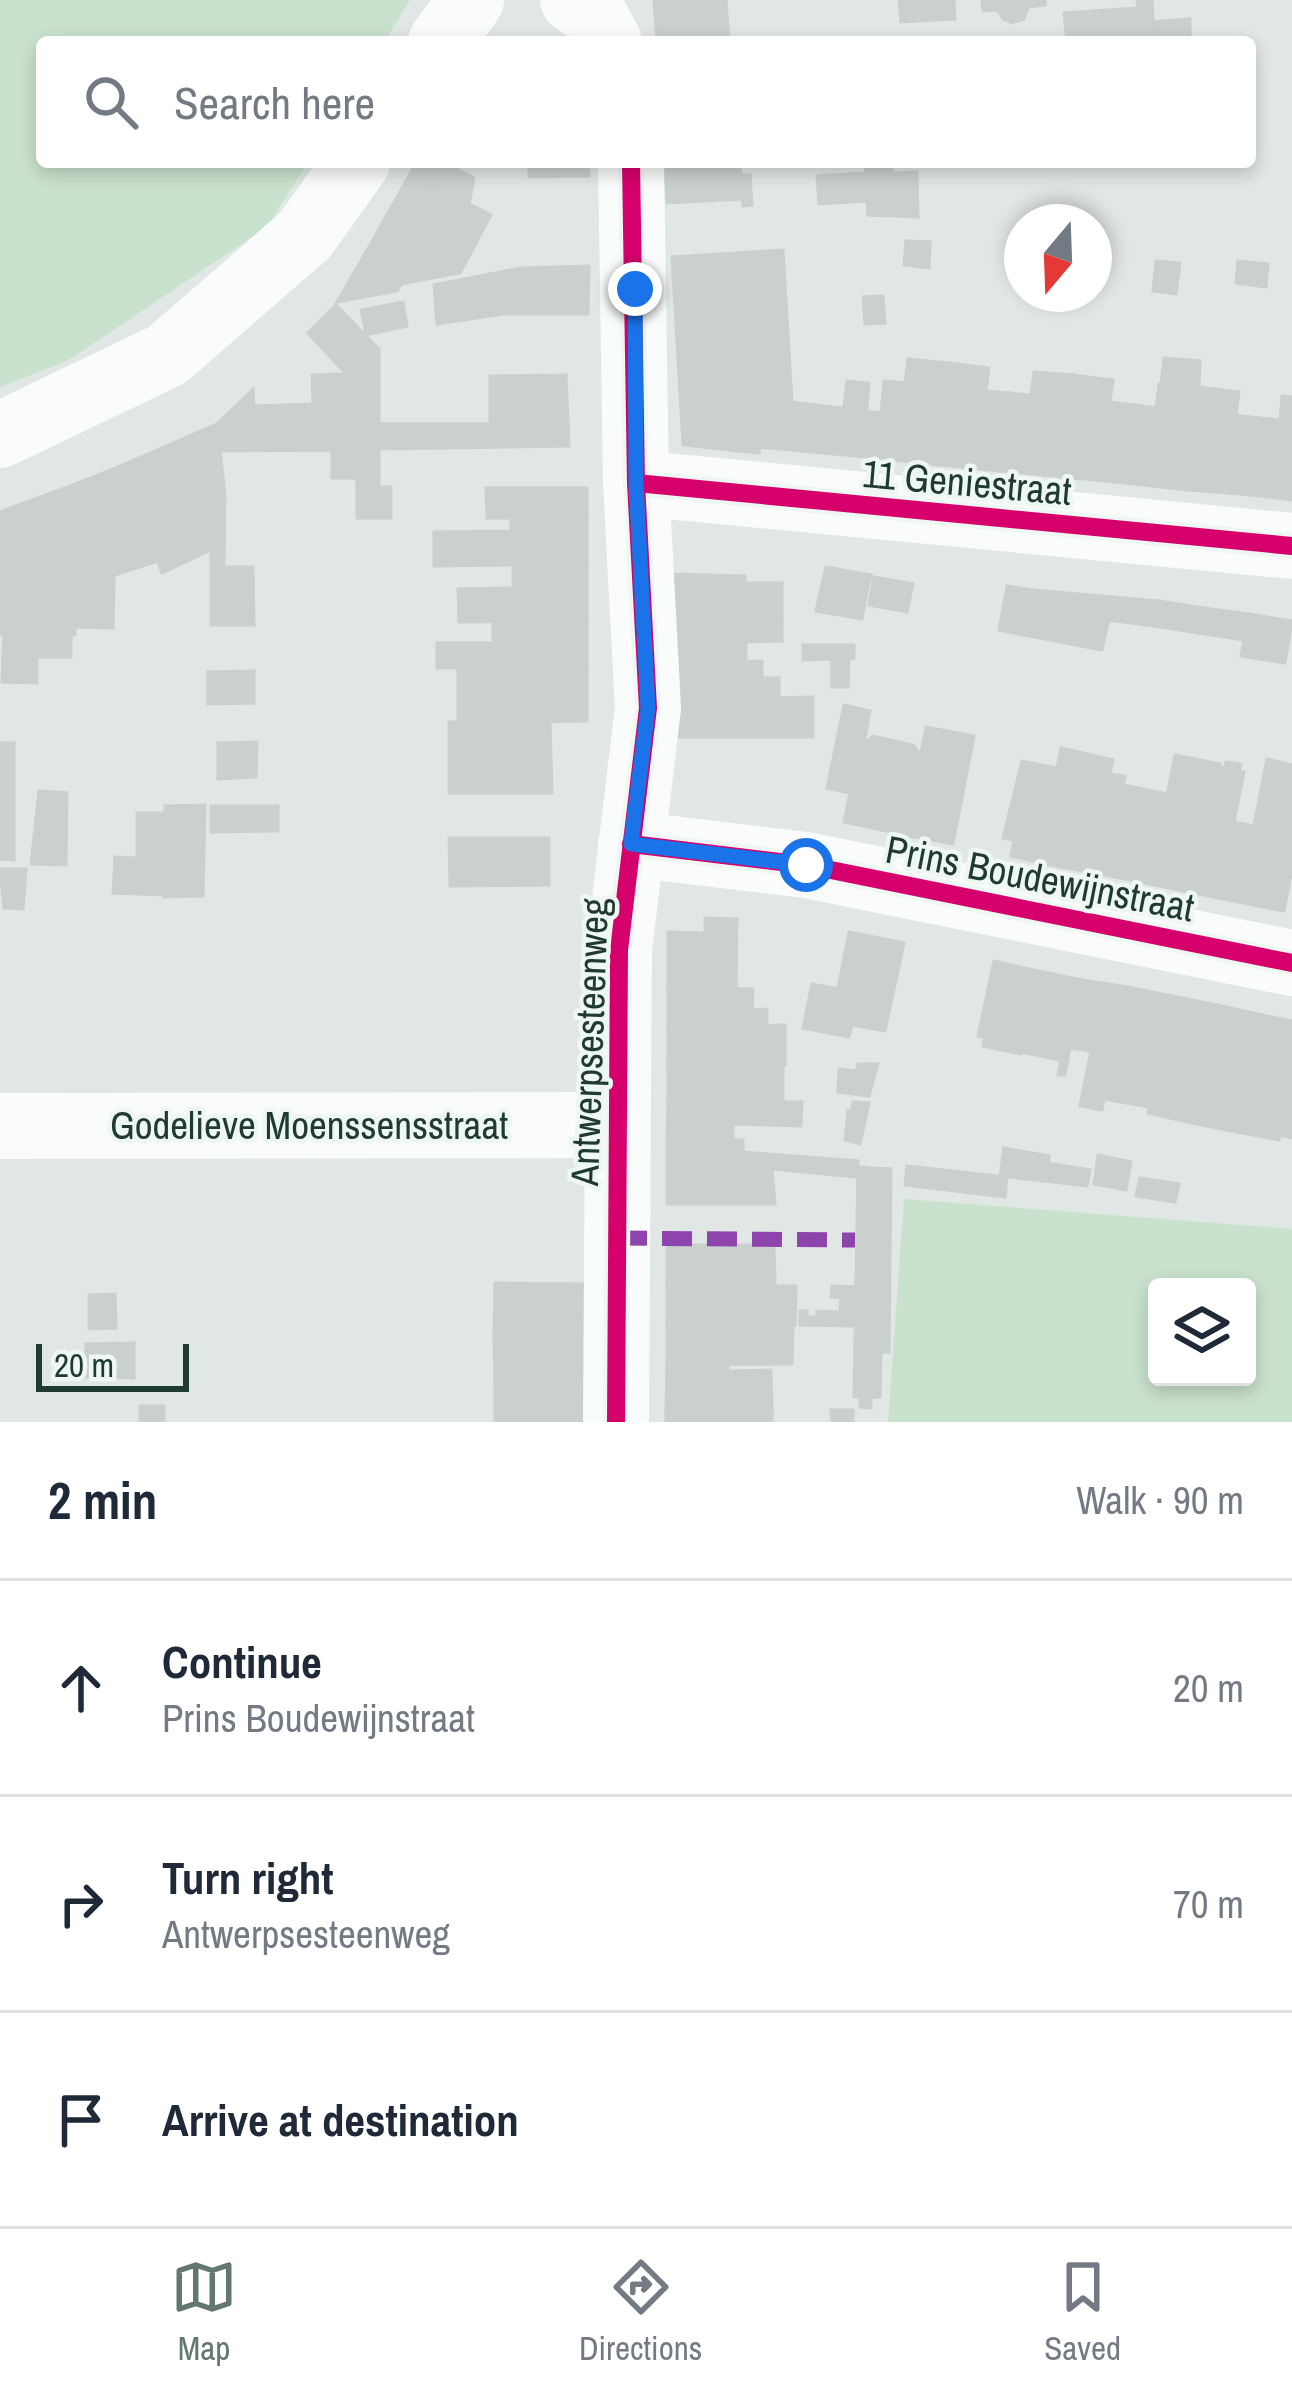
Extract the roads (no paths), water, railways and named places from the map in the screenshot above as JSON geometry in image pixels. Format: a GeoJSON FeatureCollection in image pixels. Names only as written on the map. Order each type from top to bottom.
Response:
{"type":"FeatureCollection","features":[{"type":"Feature","properties":{"kind":"street"},"geometry":{"type":"LineString","coordinates":[[445,36],[471,0]]}},
{"type":"Feature","properties":{"kind":"street"},"geometry":{"type":"LineString","coordinates":[[573,0],[594,14],[606,36]]}},
{"type":"Feature","properties":{"kind":"street"},"geometry":{"type":"LineString","coordinates":[[0,435],[167,355],[305,235],[353,168]]}},
{"type":"Feature","properties":{"kind":"street","name":"Antwerpsesteenweg"},"geometry":{"type":"LineString","coordinates":[[616,1422],[620,950],[648,708],[636,484],[631,168]]}},
{"type":"Feature","properties":{"kind":"street","name":"11 Geniestraat"},"geometry":{"type":"LineString","coordinates":[[636,484],[1292,546]]}},
{"type":"Feature","properties":{"kind":"street","name":"Prins Boudewijnstraat"},"geometry":{"type":"LineString","coordinates":[[631,844],[806,865],[1292,963]]}},
{"type":"Feature","properties":{"kind":"street","name":"Godelieve Moenssensstraat"},"geometry":{"type":"LineString","coordinates":[[0,1126],[618,1125]]}}]}
